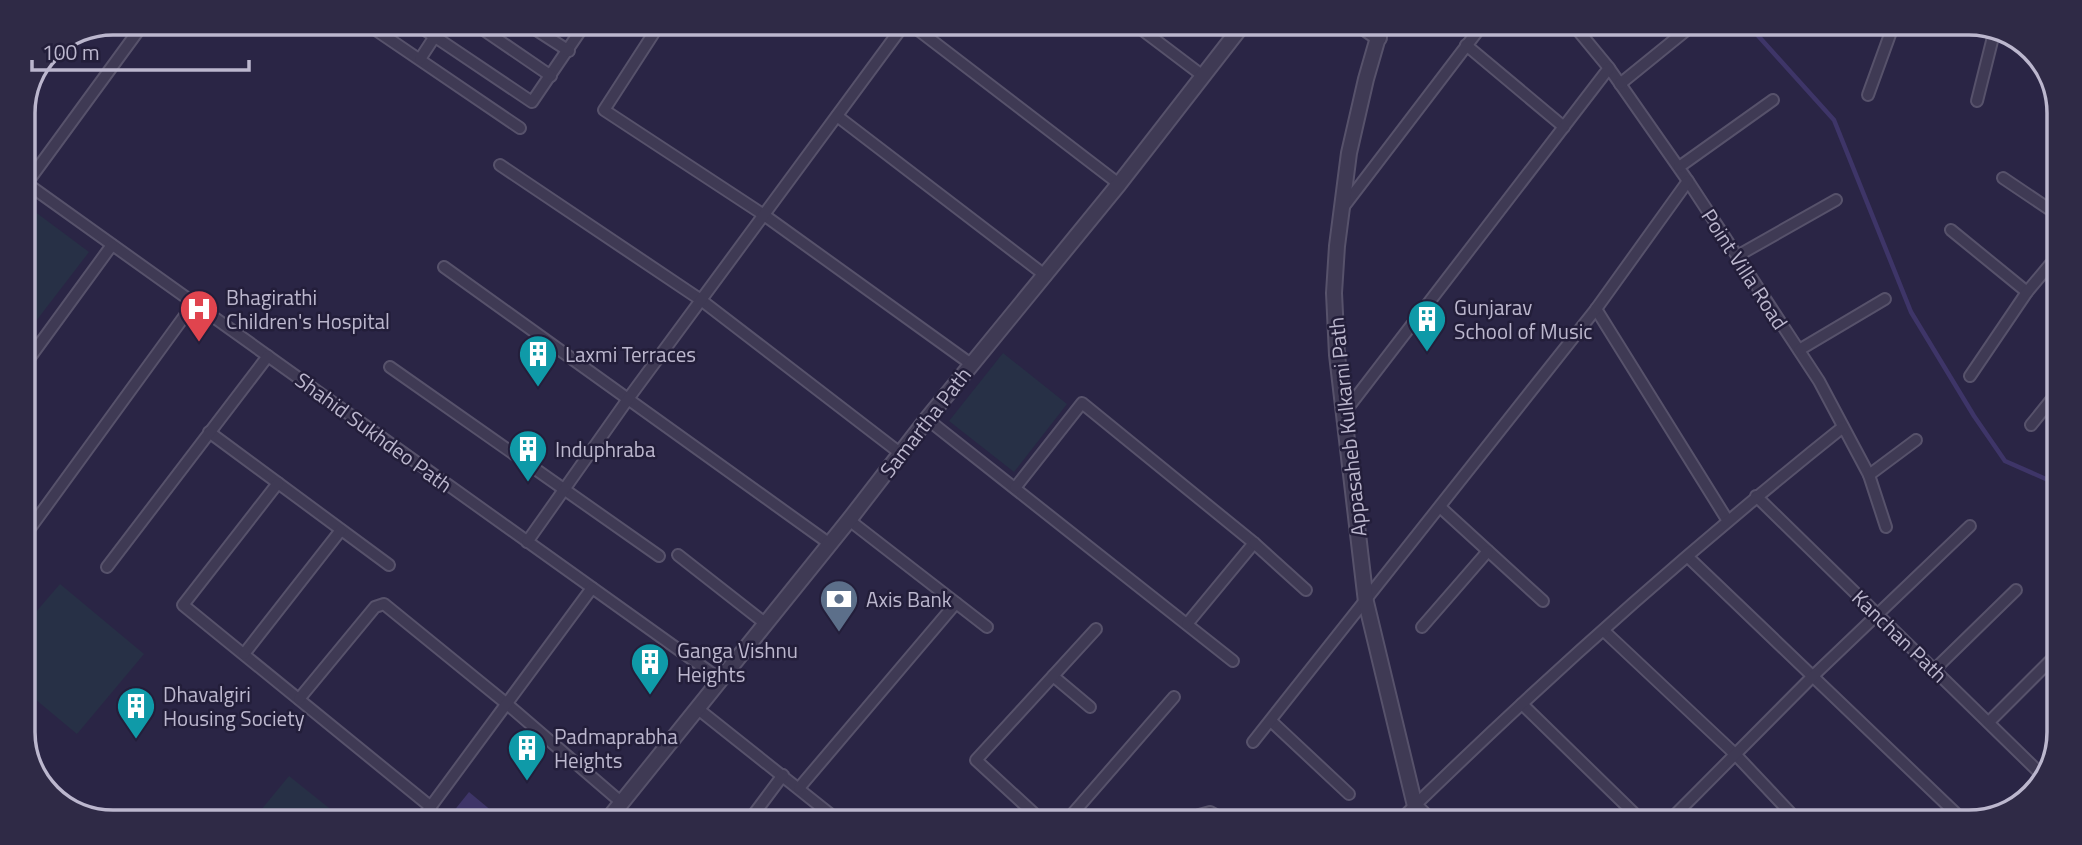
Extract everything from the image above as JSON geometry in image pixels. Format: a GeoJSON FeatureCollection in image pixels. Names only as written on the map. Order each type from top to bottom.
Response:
{"type":"FeatureCollection","features":[{"type":"Feature","properties":{"kind":"street"},"geometry":{"type":"LineString","coordinates":[[35,171],[135,35]]}},
{"type":"Feature","properties":{"kind":"street"},"geometry":{"type":"LineString","coordinates":[[384,35],[520,128]]}},
{"type":"Feature","properties":{"kind":"street"},"geometry":{"type":"LineString","coordinates":[[432,35],[533,102],[578,35]]}},
{"type":"Feature","properties":{"kind":"street"},"geometry":{"type":"LineString","coordinates":[[491,35],[551,76]]}},
{"type":"Feature","properties":{"kind":"street"},"geometry":{"type":"LineString","coordinates":[[544,35],[569,51]]}},
{"type":"Feature","properties":{"kind":"street"},"geometry":{"type":"LineString","coordinates":[[653,35],[604,110],[764,215],[971,364]]}},
{"type":"Feature","properties":{"kind":"street"},"geometry":{"type":"LineString","coordinates":[[527,542],[628,399],[896,35]]}},
{"type":"Feature","properties":{"kind":"street"},"geometry":{"type":"LineString","coordinates":[[925,35],[1119,184]]}},
{"type":"Feature","properties":{"kind":"street"},"geometry":{"type":"LineString","coordinates":[[1149,35],[1203,76]]}},
{"type":"Feature","properties":{"kind":"street","name":"Samartha Path"},"geometry":{"type":"LineString","coordinates":[[616,810],[971,364],[1046,276],[1235,35]]}},
{"type":"Feature","properties":{"kind":"street","name":"Appasaheb Kulkarni Path"},"geometry":{"type":"LineString","coordinates":[[1379,35],[1357,115],[1341,212],[1334,293],[1337,355],[1366,601],[1415,806]]}},
{"type":"Feature","properties":{"kind":"street"},"geometry":{"type":"LineString","coordinates":[[1341,212],[1474,35]]}},
{"type":"Feature","properties":{"kind":"street","name":"Point Villa Road"},"geometry":{"type":"LineString","coordinates":[[1582,35],[1609,68],[1679,167],[1819,381],[1868,475],[1886,527]]}},
{"type":"Feature","properties":{"kind":"street"},"geometry":{"type":"LineString","coordinates":[[1620,84],[1680,35]]}},
{"type":"Feature","properties":{"kind":"street"},"geometry":{"type":"LineString","coordinates":[[1868,95],[1890,35]]}},
{"type":"Feature","properties":{"kind":"street"},"geometry":{"type":"LineString","coordinates":[[420,59],[435,37]]}},
{"type":"Feature","properties":{"kind":"street"},"geometry":{"type":"LineString","coordinates":[[1977,100],[1992,39]]}},
{"type":"Feature","properties":{"kind":"street"},"geometry":{"type":"LineString","coordinates":[[1466,45],[1564,127]]}},
{"type":"Feature","properties":{"kind":"street"},"geometry":{"type":"LineString","coordinates":[[1344,413],[1609,68]]}},
{"type":"Feature","properties":{"kind":"street"},"geometry":{"type":"LineString","coordinates":[[1679,167],[1773,100]]}},
{"type":"Feature","properties":{"kind":"street"},"geometry":{"type":"LineString","coordinates":[[837,116],[1046,276]]}},
{"type":"Feature","properties":{"kind":"street"},"geometry":{"type":"LineString","coordinates":[[500,165],[701,300],[900,453]]}},
{"type":"Feature","properties":{"kind":"street"},"geometry":{"type":"LineString","coordinates":[[2003,178],[2047,208]]}},
{"type":"Feature","properties":{"kind":"street"},"geometry":{"type":"LineString","coordinates":[[1253,742],[1596,309],[1688,181]]}},
{"type":"Feature","properties":{"kind":"street","name":"Shahid Sukhdeo Path"},"geometry":{"type":"LineString","coordinates":[[35,192],[721,680]]}},
{"type":"Feature","properties":{"kind":"street"},"geometry":{"type":"LineString","coordinates":[[1737,256],[1836,200]]}},
{"type":"Feature","properties":{"kind":"street"},"geometry":{"type":"LineString","coordinates":[[1951,230],[2026,292]]}},
{"type":"Feature","properties":{"kind":"street"},"geometry":{"type":"LineString","coordinates":[[35,351],[113,245]]}},
{"type":"Feature","properties":{"kind":"street"},"geometry":{"type":"LineString","coordinates":[[444,267],[830,544]]}},
{"type":"Feature","properties":{"kind":"street"},"geometry":{"type":"LineString","coordinates":[[1970,376],[2026,292],[2047,268]]}},
{"type":"Feature","properties":{"kind":"street"},"geometry":{"type":"LineString","coordinates":[[1799,350],[1885,299]]}},
{"type":"Feature","properties":{"kind":"street"},"geometry":{"type":"LineString","coordinates":[[35,522],[194,303]]}},
{"type":"Feature","properties":{"kind":"street"},"geometry":{"type":"LineString","coordinates":[[1596,309],[1728,521]]}},
{"type":"Feature","properties":{"kind":"street"},"geometry":{"type":"LineString","coordinates":[[107,567],[268,356]]}},
{"type":"Feature","properties":{"kind":"street"},"geometry":{"type":"LineString","coordinates":[[390,367],[659,556]]}},
{"type":"Feature","properties":{"kind":"street"},"geometry":{"type":"LineString","coordinates":[[1015,488],[1082,403],[1306,590]]}},
{"type":"Feature","properties":{"kind":"street"},"geometry":{"type":"LineString","coordinates":[[2031,425],[2047,405]]}},
{"type":"Feature","properties":{"kind":"street"},"geometry":{"type":"LineString","coordinates":[[927,419],[1233,662]]}},
{"type":"Feature","properties":{"kind":"street"},"geometry":{"type":"LineString","coordinates":[[1411,810],[1522,704],[1756,496],[1843,427]]}},
{"type":"Feature","properties":{"kind":"street"},"geometry":{"type":"LineString","coordinates":[[209,432],[389,565]]}},
{"type":"Feature","properties":{"kind":"street"},"geometry":{"type":"LineString","coordinates":[[1868,475],[1916,440]]}},
{"type":"Feature","properties":{"kind":"street"},"geometry":{"type":"LineString","coordinates":[[278,483],[183,605],[431,807]]}},
{"type":"Feature","properties":{"kind":"street","name":"Kanchan Path"},"geometry":{"type":"LineString","coordinates":[[1756,496],[2037,770]]}},
{"type":"Feature","properties":{"kind":"street"},"geometry":{"type":"LineString","coordinates":[[1440,507],[1543,601]]}},
{"type":"Feature","properties":{"kind":"street"},"geometry":{"type":"LineString","coordinates":[[849,520],[987,627]]}},
{"type":"Feature","properties":{"kind":"street"},"geometry":{"type":"LineString","coordinates":[[1680,810],[1877,613],[1970,526]]}},
{"type":"Feature","properties":{"kind":"street"},"geometry":{"type":"LineString","coordinates":[[244,654],[341,530]]}},
{"type":"Feature","properties":{"kind":"street"},"geometry":{"type":"LineString","coordinates":[[1187,624],[1254,544]]}},
{"type":"Feature","properties":{"kind":"street"},"geometry":{"type":"LineString","coordinates":[[1422,627],[1488,551]]}},
{"type":"Feature","properties":{"kind":"street"},"geometry":{"type":"LineString","coordinates":[[678,555],[766,624]]}},
{"type":"Feature","properties":{"kind":"street"},"geometry":{"type":"LineString","coordinates":[[1688,557],[1953,810]]}},
{"type":"Feature","properties":{"kind":"street"},"geometry":{"type":"LineString","coordinates":[[429,810],[592,588]]}},
{"type":"Feature","properties":{"kind":"street"},"geometry":{"type":"LineString","coordinates":[[1934,669],[2016,590]]}},
{"type":"Feature","properties":{"kind":"street"},"geometry":{"type":"LineString","coordinates":[[799,788],[956,603]]}},
{"type":"Feature","properties":{"kind":"street"},"geometry":{"type":"LineString","coordinates":[[299,699],[375,607],[384,604],[507,704],[622,803]]}},
{"type":"Feature","properties":{"kind":"street"},"geometry":{"type":"LineString","coordinates":[[1030,810],[976,760],[1096,629]]}},
{"type":"Feature","properties":{"kind":"street"},"geometry":{"type":"LineString","coordinates":[[1604,631],[1734,754],[1788,810]]}},
{"type":"Feature","properties":{"kind":"street"},"geometry":{"type":"LineString","coordinates":[[1989,722],[2047,664]]}},
{"type":"Feature","properties":{"kind":"street"},"geometry":{"type":"LineString","coordinates":[[1053,676],[1090,707]]}},
{"type":"Feature","properties":{"kind":"street"},"geometry":{"type":"LineString","coordinates":[[1076,810],[1174,697]]}},
{"type":"Feature","properties":{"kind":"street"},"geometry":{"type":"LineString","coordinates":[[1522,704],[1631,810]]}},
{"type":"Feature","properties":{"kind":"street"},"geometry":{"type":"LineString","coordinates":[[698,709],[825,810]]}},
{"type":"Feature","properties":{"kind":"street"},"geometry":{"type":"LineString","coordinates":[[1271,721],[1349,794]]}},
{"type":"Feature","properties":{"kind":"street"},"geometry":{"type":"LineString","coordinates":[[757,810],[783,775]]}},
{"type":"Feature","properties":{"kind":"street"},"geometry":{"type":"LineString","coordinates":[[1415,806],[1419,810]]}},
{"type":"Feature","properties":{"kind":"shaded area"},"geometry":{"type":"Polygon","coordinates":[[[35,212],[89,252],[35,322],[35,212]]]}},
{"type":"Feature","properties":{"kind":"shaded area"},"geometry":{"type":"Polygon","coordinates":[[[1003,353],[1067,404],[1014,472],[949,421],[1003,353]]]}},
{"type":"Feature","properties":{"kind":"shaded area"},"geometry":{"type":"Polygon","coordinates":[[[60,584],[144,654],[77,734],[35,699],[35,613],[60,584]]]}},
{"type":"Feature","properties":{"kind":"shaded area"},"geometry":{"type":"Polygon","coordinates":[[[289,776],[332,810],[261,810],[289,776]]]}},
{"type":"Feature","properties":{"kind":"shaded area"},"geometry":{"type":"Polygon","coordinates":[[[469,792],[491,810],[455,810],[469,792]]]}},
{"type":"Feature","properties":{"kind":"waterway"},"geometry":{"type":"LineString","coordinates":[[1757,35],[1834,120],[1911,312],[1974,416],[2005,461],[2047,479]]}},
{"type":"Feature","properties":{"kind":"place","name":"Bhagirathi Children's Hospital"},"geometry":{"type":"Point","coordinates":[199,343]}},
{"type":"Feature","properties":{"kind":"place","name":"Gunjarav School of Music"},"geometry":{"type":"Point","coordinates":[1427,353]}},
{"type":"Feature","properties":{"kind":"place","name":"Laxmi Terraces"},"geometry":{"type":"Point","coordinates":[538,388]}},
{"type":"Feature","properties":{"kind":"place","name":"Induphraba"},"geometry":{"type":"Point","coordinates":[528,483]}},
{"type":"Feature","properties":{"kind":"place","name":"Axis Bank"},"geometry":{"type":"Point","coordinates":[839,633]}},
{"type":"Feature","properties":{"kind":"place","name":"Ganga Vishnu Heights"},"geometry":{"type":"Point","coordinates":[650,696]}},
{"type":"Feature","properties":{"kind":"place","name":"Dhavalgiri Housing Society"},"geometry":{"type":"Point","coordinates":[136,740]}},
{"type":"Feature","properties":{"kind":"place","name":"Padmaprabha Heights"},"geometry":{"type":"Point","coordinates":[527,782]}}]}
